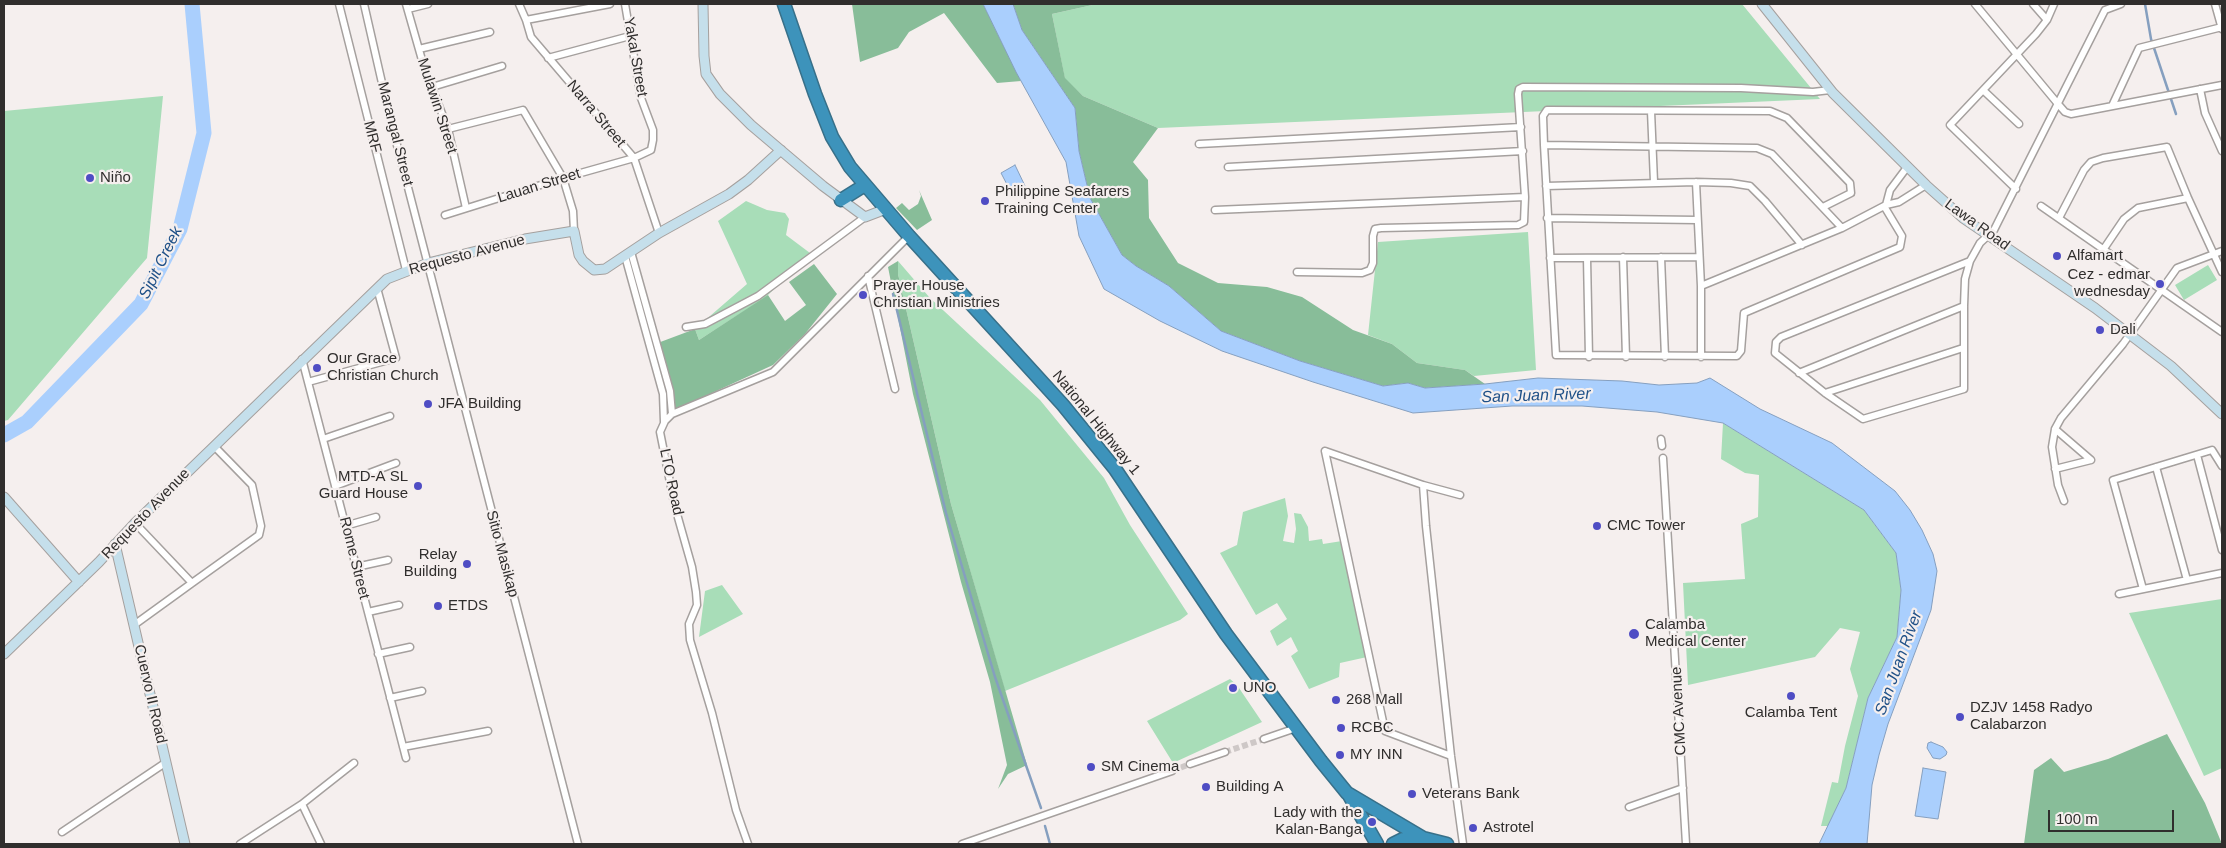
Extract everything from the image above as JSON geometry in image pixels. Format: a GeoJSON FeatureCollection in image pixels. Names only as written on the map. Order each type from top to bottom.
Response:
{"type":"FeatureCollection","features":[{"type":"Feature","properties":{"kind":"highway","name":"National Highway 1"},"geometry":{"type":"LineString","coordinates":[[784,4],[815,94],[832,136],[850,167],[909,236],[1050,391],[1115,469],[1198,594],[1296,728],[1347,793],[1423,838],[1447,844]]}},
{"type":"Feature","properties":{"kind":"highway"},"geometry":{"type":"LineString","coordinates":[[841,200],[865,185]]}},
{"type":"Feature","properties":{"kind":"highway"},"geometry":{"type":"LineString","coordinates":[[1347,793],[1377,844],[1391,836],[1397,824]]}},
{"type":"Feature","properties":{"kind":"highway"},"geometry":{"type":"LineString","coordinates":[[1393,844],[1403,839],[1423,838]]}},
{"type":"Feature","properties":{"kind":"main road"},"geometry":{"type":"LineString","coordinates":[[702,4],[706,74],[726,100],[751,125],[841,200],[865,217],[886,209]]}},
{"type":"Feature","properties":{"kind":"main road","name":"Lawa Road"},"geometry":{"type":"LineString","coordinates":[[1762,4],[1830,90],[1926,185],[1963,218],[2073,291],[2171,366],[2222,414]]}},
{"type":"Feature","properties":{"kind":"main road"},"geometry":{"type":"LineString","coordinates":[[574,231],[579,254],[589,267],[600,271],[605,270],[659,233],[729,194],[748,180],[781,150]]}},
{"type":"Feature","properties":{"kind":"main road","name":"Requesto Avenue"},"geometry":{"type":"LineString","coordinates":[[4,654],[79,582],[135,523],[302,359],[387,279],[428,263],[525,239],[574,231]]}},
{"type":"Feature","properties":{"kind":"main road"},"geometry":{"type":"LineString","coordinates":[[4,497],[79,582]]}},
{"type":"Feature","properties":{"kind":"main road","name":"Cuervo II Road"},"geometry":{"type":"LineString","coordinates":[[115,544],[185,844]]}},
{"type":"Feature","properties":{"kind":"street","name":"MRF"},"geometry":{"type":"LineString","coordinates":[[339,4],[406,270]]}},
{"type":"Feature","properties":{"kind":"street","name":"Marangal Street"},"geometry":{"type":"LineString","coordinates":[[364,4],[390,118],[428,263]]}},
{"type":"Feature","properties":{"kind":"street"},"geometry":{"type":"LineString","coordinates":[[407,7],[428,4]]}},
{"type":"Feature","properties":{"kind":"street","name":"Narra Street"},"geometry":{"type":"LineString","coordinates":[[519,4],[531,37],[634,158],[659,233]]}},
{"type":"Feature","properties":{"kind":"street"},"geometry":{"type":"LineString","coordinates":[[526,20],[610,4]]}},
{"type":"Feature","properties":{"kind":"street","name":"Yakal Street"},"geometry":{"type":"LineString","coordinates":[[625,4],[641,98],[653,135],[650,150],[634,158]]}},
{"type":"Feature","properties":{"kind":"street"},"geometry":{"type":"LineString","coordinates":[[1975,4],[2058,104],[2065,112],[2071,114],[2222,85]]}},
{"type":"Feature","properties":{"kind":"street"},"geometry":{"type":"LineString","coordinates":[[2033,4],[2046,20]]}},
{"type":"Feature","properties":{"kind":"street"},"geometry":{"type":"LineString","coordinates":[[2016,189],[1950,125],[2046,20],[2054,4]]}},
{"type":"Feature","properties":{"kind":"street"},"geometry":{"type":"LineString","coordinates":[[1970,260],[1781,338],[1776,342],[1775,353],[1825,394],[1863,419],[1964,389],[1965,279],[1970,260],[1980,243],[1994,230],[2105,10],[2120,4]]}},
{"type":"Feature","properties":{"kind":"street"},"geometry":{"type":"LineString","coordinates":[[2112,106],[2139,48],[2222,28],[2215,4]]}},
{"type":"Feature","properties":{"kind":"street","name":"Mulawin Street"},"geometry":{"type":"LineString","coordinates":[[407,7],[419,49],[448,129],[466,208]]}},
{"type":"Feature","properties":{"kind":"street"},"geometry":{"type":"LineString","coordinates":[[419,49],[490,32]]}},
{"type":"Feature","properties":{"kind":"street"},"geometry":{"type":"LineString","coordinates":[[548,58],[630,36]]}},
{"type":"Feature","properties":{"kind":"street"},"geometry":{"type":"LineString","coordinates":[[432,87],[502,66]]}},
{"type":"Feature","properties":{"kind":"street"},"geometry":{"type":"LineString","coordinates":[[1297,272],[1362,273],[1370,270],[1373,263],[1373,236],[1375,229],[1518,225],[1524,222],[1523,151],[1518,94],[1519,89],[1523,87],[1740,88],[1813,92],[1830,90]]}},
{"type":"Feature","properties":{"kind":"street"},"geometry":{"type":"LineString","coordinates":[[1983,90],[2019,124]]}},
{"type":"Feature","properties":{"kind":"street"},"geometry":{"type":"LineString","coordinates":[[2200,90],[2205,113],[2222,151]]}},
{"type":"Feature","properties":{"kind":"street"},"geometry":{"type":"LineString","coordinates":[[1823,208],[1851,193],[1850,183],[1787,118],[1770,111],[1758,109],[1547,110],[1543,116],[1544,145],[1556,355],[1589,357],[1737,356],[1741,351],[1744,314],[1900,247],[1902,236],[1885,206],[1890,190],[1908,166]]}},
{"type":"Feature","properties":{"kind":"street"},"geometry":{"type":"LineString","coordinates":[[448,129],[523,110],[563,178],[573,211],[574,231]]}},
{"type":"Feature","properties":{"kind":"street"},"geometry":{"type":"LineString","coordinates":[[1652,111],[1654,182]]}},
{"type":"Feature","properties":{"kind":"street"},"geometry":{"type":"LineString","coordinates":[[1200,144],[1521,127]]}},
{"type":"Feature","properties":{"kind":"street"},"geometry":{"type":"LineString","coordinates":[[1544,145],[1653,145],[1757,148],[1772,154],[1842,228]]}},
{"type":"Feature","properties":{"kind":"street"},"geometry":{"type":"LineString","coordinates":[[2058,218],[2084,170],[2091,162],[2103,158],[2167,147],[2222,272]]}},
{"type":"Feature","properties":{"kind":"street"},"geometry":{"type":"LineString","coordinates":[[1228,167],[1523,151]]}},
{"type":"Feature","properties":{"kind":"street","name":"Lauan Street"},"geometry":{"type":"LineString","coordinates":[[445,215],[634,158]]}},
{"type":"Feature","properties":{"kind":"street"},"geometry":{"type":"LineString","coordinates":[[1546,186],[1654,182],[1731,183],[1750,186],[1802,245]]}},
{"type":"Feature","properties":{"kind":"street"},"geometry":{"type":"LineString","coordinates":[[1696,182],[1701,286],[1701,357]]}},
{"type":"Feature","properties":{"kind":"street"},"geometry":{"type":"LineString","coordinates":[[1701,286],[1842,228],[1885,206],[1899,202],[1926,185]]}},
{"type":"Feature","properties":{"kind":"street"},"geometry":{"type":"LineString","coordinates":[[1215,210],[1525,197]]}},
{"type":"Feature","properties":{"kind":"street"},"geometry":{"type":"LineString","coordinates":[[2103,250],[2124,218],[2138,208],[2188,198]]}},
{"type":"Feature","properties":{"kind":"street"},"geometry":{"type":"LineString","coordinates":[[2041,206],[2222,332]]}},
{"type":"Feature","properties":{"kind":"street"},"geometry":{"type":"LineString","coordinates":[[686,327],[705,324],[758,296],[804,264],[865,217]]}},
{"type":"Feature","properties":{"kind":"street"},"geometry":{"type":"LineString","coordinates":[[1547,218],[1697,220]]}},
{"type":"Feature","properties":{"kind":"street"},"geometry":{"type":"LineString","coordinates":[[664,422],[672,414],[773,372],[909,236]]}},
{"type":"Feature","properties":{"kind":"street"},"geometry":{"type":"LineString","coordinates":[[2064,501],[2055,469],[2052,447],[2054,429],[2129,334],[2177,268],[2181,264],[2222,251]]}},
{"type":"Feature","properties":{"kind":"street"},"geometry":{"type":"LineString","coordinates":[[628,254],[670,391],[672,414]]}},
{"type":"Feature","properties":{"kind":"street","name":"LTO Road"},"geometry":{"type":"LineString","coordinates":[[628,254],[663,394],[664,422],[660,432],[675,507],[692,567],[697,605],[689,624],[690,640],[712,713],[736,810],[748,844]]}},
{"type":"Feature","properties":{"kind":"street"},"geometry":{"type":"LineString","coordinates":[[1623,257],[1626,357]]}},
{"type":"Feature","properties":{"kind":"street"},"geometry":{"type":"LineString","coordinates":[[1661,257],[1665,357]]}},
{"type":"Feature","properties":{"kind":"street"},"geometry":{"type":"LineString","coordinates":[[1550,258],[1699,257]]}},
{"type":"Feature","properties":{"kind":"street"},"geometry":{"type":"LineString","coordinates":[[1587,258],[1589,357]]}},
{"type":"Feature","properties":{"kind":"street","name":"Sitio Masikap"},"geometry":{"type":"LineString","coordinates":[[428,263],[578,844]]}},
{"type":"Feature","properties":{"kind":"street"},"geometry":{"type":"LineString","coordinates":[[868,276],[895,389]]}},
{"type":"Feature","properties":{"kind":"street"},"geometry":{"type":"LineString","coordinates":[[308,382],[396,358],[377,288]]}},
{"type":"Feature","properties":{"kind":"street"},"geometry":{"type":"LineString","coordinates":[[1799,373],[1964,306]]}},
{"type":"Feature","properties":{"kind":"street"},"geometry":{"type":"LineString","coordinates":[[1825,394],[1963,348]]}},
{"type":"Feature","properties":{"kind":"street","name":"Rome Street"},"geometry":{"type":"LineString","coordinates":[[302,359],[406,758]]}},
{"type":"Feature","properties":{"kind":"street"},"geometry":{"type":"LineString","coordinates":[[324,439],[390,416]]}},
{"type":"Feature","properties":{"kind":"street"},"geometry":{"type":"LineString","coordinates":[[2054,429],[2091,460],[2055,469]]}},
{"type":"Feature","properties":{"kind":"street"},"geometry":{"type":"LineString","coordinates":[[1661,439],[1662,446]]}},
{"type":"Feature","properties":{"kind":"street"},"geometry":{"type":"LineString","coordinates":[[134,625],[259,535],[261,526],[252,485],[214,446]]}},
{"type":"Feature","properties":{"kind":"street"},"geometry":{"type":"LineString","coordinates":[[2143,589],[2113,480],[2212,450],[2222,466]]}},
{"type":"Feature","properties":{"kind":"street"},"geometry":{"type":"LineString","coordinates":[[1451,756],[1386,731],[1325,451],[1423,485],[1460,495]]}},
{"type":"Feature","properties":{"kind":"street"},"geometry":{"type":"LineString","coordinates":[[2197,455],[2222,550]]}},
{"type":"Feature","properties":{"kind":"street","name":"CMC Avenue"},"geometry":{"type":"LineString","coordinates":[[1663,458],[1686,844]]}},
{"type":"Feature","properties":{"kind":"street"},"geometry":{"type":"LineString","coordinates":[[335,486],[396,463]]}},
{"type":"Feature","properties":{"kind":"street"},"geometry":{"type":"LineString","coordinates":[[2156,467],[2187,580]]}},
{"type":"Feature","properties":{"kind":"street"},"geometry":{"type":"LineString","coordinates":[[1423,485],[1462,844]]}},
{"type":"Feature","properties":{"kind":"street"},"geometry":{"type":"LineString","coordinates":[[345,526],[376,517]]}},
{"type":"Feature","properties":{"kind":"street"},"geometry":{"type":"LineString","coordinates":[[135,523],[192,583]]}},
{"type":"Feature","properties":{"kind":"street"},"geometry":{"type":"LineString","coordinates":[[356,567],[388,560]]}},
{"type":"Feature","properties":{"kind":"street"},"geometry":{"type":"LineString","coordinates":[[2119,594],[2222,573]]}},
{"type":"Feature","properties":{"kind":"street"},"geometry":{"type":"LineString","coordinates":[[368,612],[399,605]]}},
{"type":"Feature","properties":{"kind":"street"},"geometry":{"type":"LineString","coordinates":[[378,654],[410,647]]}},
{"type":"Feature","properties":{"kind":"street"},"geometry":{"type":"LineString","coordinates":[[390,698],[422,691]]}},
{"type":"Feature","properties":{"kind":"street"},"geometry":{"type":"LineString","coordinates":[[1264,739],[1296,728]]}},
{"type":"Feature","properties":{"kind":"street"},"geometry":{"type":"LineString","coordinates":[[404,747],[488,731]]}},
{"type":"Feature","properties":{"kind":"street"},"geometry":{"type":"LineString","coordinates":[[1190,764],[1225,752]]}},
{"type":"Feature","properties":{"kind":"street"},"geometry":{"type":"LineString","coordinates":[[62,832],[165,763]]}},
{"type":"Feature","properties":{"kind":"street"},"geometry":{"type":"LineString","coordinates":[[240,844],[250,842],[354,763]]}},
{"type":"Feature","properties":{"kind":"street"},"geometry":{"type":"LineString","coordinates":[[962,844],[1172,771]]}},
{"type":"Feature","properties":{"kind":"street"},"geometry":{"type":"LineString","coordinates":[[1629,807],[1683,788]]}},
{"type":"Feature","properties":{"kind":"street"},"geometry":{"type":"LineString","coordinates":[[302,804],[321,844]]}},
{"type":"Feature","properties":{"kind":"green space"},"geometry":{"type":"Polygon","coordinates":[[[852,4],[983,4],[1021,81],[997,83],[944,13],[909,32],[898,48],[860,62],[852,4]]]}},
{"type":"Feature","properties":{"kind":"green space"},"geometry":{"type":"Polygon","coordinates":[[[1013,4],[1097,4],[1052,14],[1065,78],[1083,96],[1158,128],[1133,162],[1148,180],[1149,218],[1178,263],[1218,283],[1267,287],[1302,297],[1353,330],[1392,344],[1417,363],[1465,370],[1485,384],[1425,388],[1408,383],[1383,386],[1300,361],[1221,331],[1169,286],[1122,255],[1090,198],[1079,151],[1075,108],[1022,30],[1013,4]]]}},
{"type":"Feature","properties":{"kind":"green space"},"geometry":{"type":"Polygon","coordinates":[[[1097,4],[1742,4],[1820,99],[1158,128],[1083,96],[1065,79],[1052,14],[1097,4]]]}},
{"type":"Feature","properties":{"kind":"green space"},"geometry":{"type":"Polygon","coordinates":[[[163,96],[147,258],[8,420],[4,421],[4,111],[163,96]]]}},
{"type":"Feature","properties":{"kind":"green space"},"geometry":{"type":"Polygon","coordinates":[[[919,190],[932,220],[917,230],[896,208],[902,203],[909,210],[918,204],[921,196],[919,190]]]}},
{"type":"Feature","properties":{"kind":"green space"},"geometry":{"type":"Polygon","coordinates":[[[746,201],[767,210],[785,213],[789,219],[786,235],[810,253],[766,297],[699,340],[695,329],[747,284],[718,221],[746,201]]]}},
{"type":"Feature","properties":{"kind":"green space"},"geometry":{"type":"Polygon","coordinates":[[[1528,232],[1536,370],[1474,376],[1465,370],[1417,363],[1392,344],[1368,335],[1378,242],[1528,232]]]}},
{"type":"Feature","properties":{"kind":"green space"},"geometry":{"type":"Polygon","coordinates":[[[898,261],[930,298],[1040,400],[1104,478],[1130,525],[1188,614],[1180,620],[1005,691],[951,504],[898,274],[898,261]]]}},
{"type":"Feature","properties":{"kind":"green space"},"geometry":{"type":"Polygon","coordinates":[[[898,261],[898,274],[951,504],[1027,765],[1008,774],[998,789],[1007,765],[990,682],[961,582],[913,394],[888,267],[898,261]]]}},
{"type":"Feature","properties":{"kind":"green space"},"geometry":{"type":"Polygon","coordinates":[[[814,264],[837,294],[805,334],[773,365],[664,415],[655,344],[695,329],[699,340],[768,295],[785,321],[806,305],[789,282],[814,264]]]}},
{"type":"Feature","properties":{"kind":"green space"},"geometry":{"type":"Polygon","coordinates":[[[2208,265],[2217,280],[2184,300],[2175,285],[2208,265]]]}},
{"type":"Feature","properties":{"kind":"green space"},"geometry":{"type":"Polygon","coordinates":[[[1723,423],[1864,510],[1896,553],[1901,590],[1897,637],[1868,698],[1846,788],[1828,826],[1821,826],[1832,782],[1838,783],[1858,696],[1850,669],[1860,632],[1840,628],[1815,657],[1688,685],[1683,583],[1745,579],[1741,524],[1758,517],[1759,475],[1745,473],[1721,459],[1723,423]]]}},
{"type":"Feature","properties":{"kind":"green space"},"geometry":{"type":"Polygon","coordinates":[[[1285,498],[1288,516],[1283,541],[1294,543],[1296,529],[1294,513],[1301,514],[1308,527],[1309,541],[1322,539],[1323,544],[1342,541],[1367,657],[1340,663],[1339,677],[1309,689],[1291,656],[1298,651],[1291,637],[1277,646],[1270,631],[1287,619],[1277,603],[1256,615],[1220,553],[1237,545],[1243,512],[1285,498]]]}},
{"type":"Feature","properties":{"kind":"green space"},"geometry":{"type":"Polygon","coordinates":[[[722,585],[743,614],[699,637],[705,591],[722,585]]]}},
{"type":"Feature","properties":{"kind":"green space"},"geometry":{"type":"Polygon","coordinates":[[[2222,599],[2222,768],[2204,776],[2129,613],[2222,599]]]}},
{"type":"Feature","properties":{"kind":"green space"},"geometry":{"type":"Polygon","coordinates":[[[1230,679],[1237,685],[1262,722],[1173,763],[1147,721],[1230,679]]]}},
{"type":"Feature","properties":{"kind":"green space"},"geometry":{"type":"Polygon","coordinates":[[[2167,734],[2205,803],[2222,844],[2024,844],[2034,770],[2051,758],[2064,772],[2108,759],[2167,734]]]}},
{"type":"Feature","properties":{"kind":"water","name":"San Juan River"},"geometry":{"type":"Polygon","coordinates":[[[983,4],[1013,4],[1022,30],[1075,108],[1079,151],[1090,198],[1122,255],[1169,286],[1221,331],[1300,361],[1383,386],[1408,383],[1425,388],[1538,378],[1622,381],[1659,385],[1697,383],[1710,378],[1760,409],[1832,443],[1895,491],[1910,510],[1922,530],[1933,554],[1937,571],[1931,610],[1888,724],[1879,755],[1872,785],[1867,844],[1819,844],[1846,788],[1868,698],[1897,637],[1901,590],[1896,553],[1864,510],[1723,423],[1657,412],[1582,406],[1512,406],[1413,413],[1222,351],[1160,321],[1104,289],[1079,236],[1066,162],[1016,72],[983,4]]]}},
{"type":"Feature","properties":{"kind":"water"},"geometry":{"type":"Polygon","coordinates":[[[1015,165],[1026,188],[1013,196],[1001,173],[1015,165]]]}},
{"type":"Feature","properties":{"kind":"water"},"geometry":{"type":"Polygon","coordinates":[[[1931,742],[1943,747],[1947,752],[1946,755],[1940,759],[1933,758],[1927,748],[1928,743],[1931,742]]]}},
{"type":"Feature","properties":{"kind":"water"},"geometry":{"type":"Polygon","coordinates":[[[1923,768],[1946,772],[1938,819],[1915,816],[1923,768]]]}},
{"type":"Feature","properties":{"kind":"waterway","name":"Sipit Creek"},"geometry":{"type":"LineString","coordinates":[[4,435],[27,422],[141,304],[180,229],[204,133],[192,4]]}},
{"type":"Feature","properties":{"kind":"waterway"},"geometry":{"type":"LineString","coordinates":[[2145,4],[2151,39],[2176,114]]}},
{"type":"Feature","properties":{"kind":"waterway"},"geometry":{"type":"LineString","coordinates":[[893,294],[946,513],[995,677],[1041,808]]}},
{"type":"Feature","properties":{"kind":"waterway"},"geometry":{"type":"LineString","coordinates":[[1045,826],[1050,844]]}},
{"type":"Feature","properties":{"kind":"tunnel"},"geometry":{"type":"LineString","coordinates":[[1225,752],[1264,739]]}},
{"type":"Feature","properties":{"kind":"tunnel"},"geometry":{"type":"LineString","coordinates":[[1172,771],[1190,764]]}},
{"type":"Feature","properties":{"kind":"place","name":"Niño"},"geometry":{"type":"Point","coordinates":[90,178]}},
{"type":"Feature","properties":{"kind":"place","name":"Philippine Seafarers Training Center"},"geometry":{"type":"Point","coordinates":[985,201]}},
{"type":"Feature","properties":{"kind":"place","name":"Alfamart"},"geometry":{"type":"Point","coordinates":[2057,256]}},
{"type":"Feature","properties":{"kind":"place","name":"Cez - edmar wednesday"},"geometry":{"type":"Point","coordinates":[2160,284]}},
{"type":"Feature","properties":{"kind":"place","name":"Prayer House Christian Ministries"},"geometry":{"type":"Point","coordinates":[863,295]}},
{"type":"Feature","properties":{"kind":"place","name":"Dali"},"geometry":{"type":"Point","coordinates":[2100,330]}},
{"type":"Feature","properties":{"kind":"place","name":"Our Grace Christian Church"},"geometry":{"type":"Point","coordinates":[317,368]}},
{"type":"Feature","properties":{"kind":"place","name":"JFA Building"},"geometry":{"type":"Point","coordinates":[428,404]}},
{"type":"Feature","properties":{"kind":"place","name":"MTD-A SL Guard House"},"geometry":{"type":"Point","coordinates":[418,486]}},
{"type":"Feature","properties":{"kind":"place","name":"CMC Tower"},"geometry":{"type":"Point","coordinates":[1597,526]}},
{"type":"Feature","properties":{"kind":"place","name":"Relay Building"},"geometry":{"type":"Point","coordinates":[467,564]}},
{"type":"Feature","properties":{"kind":"place","name":"ETDS"},"geometry":{"type":"Point","coordinates":[438,606]}},
{"type":"Feature","properties":{"kind":"place","name":"Calamba Medical Center"},"geometry":{"type":"Point","coordinates":[1634,634]}},
{"type":"Feature","properties":{"kind":"place","name":"UNO"},"geometry":{"type":"Point","coordinates":[1233,688]}},
{"type":"Feature","properties":{"kind":"place","name":"Calamba Tent"},"geometry":{"type":"Point","coordinates":[1791,696]}},
{"type":"Feature","properties":{"kind":"place","name":"268 Mall"},"geometry":{"type":"Point","coordinates":[1336,700]}},
{"type":"Feature","properties":{"kind":"place","name":"DZJV 1458 Radyo Calabarzon"},"geometry":{"type":"Point","coordinates":[1960,717]}},
{"type":"Feature","properties":{"kind":"place","name":"RCBC"},"geometry":{"type":"Point","coordinates":[1341,728]}},
{"type":"Feature","properties":{"kind":"place","name":"MY INN"},"geometry":{"type":"Point","coordinates":[1340,755]}},
{"type":"Feature","properties":{"kind":"place","name":"SM Cinema"},"geometry":{"type":"Point","coordinates":[1091,767]}},
{"type":"Feature","properties":{"kind":"place","name":"Building A"},"geometry":{"type":"Point","coordinates":[1206,787]}},
{"type":"Feature","properties":{"kind":"place","name":"Veterans Bank"},"geometry":{"type":"Point","coordinates":[1412,794]}},
{"type":"Feature","properties":{"kind":"place","name":"Lady with the Kalan-Banga"},"geometry":{"type":"Point","coordinates":[1372,822]}},
{"type":"Feature","properties":{"kind":"place","name":"Astrotel"},"geometry":{"type":"Point","coordinates":[1473,828]}}]}
